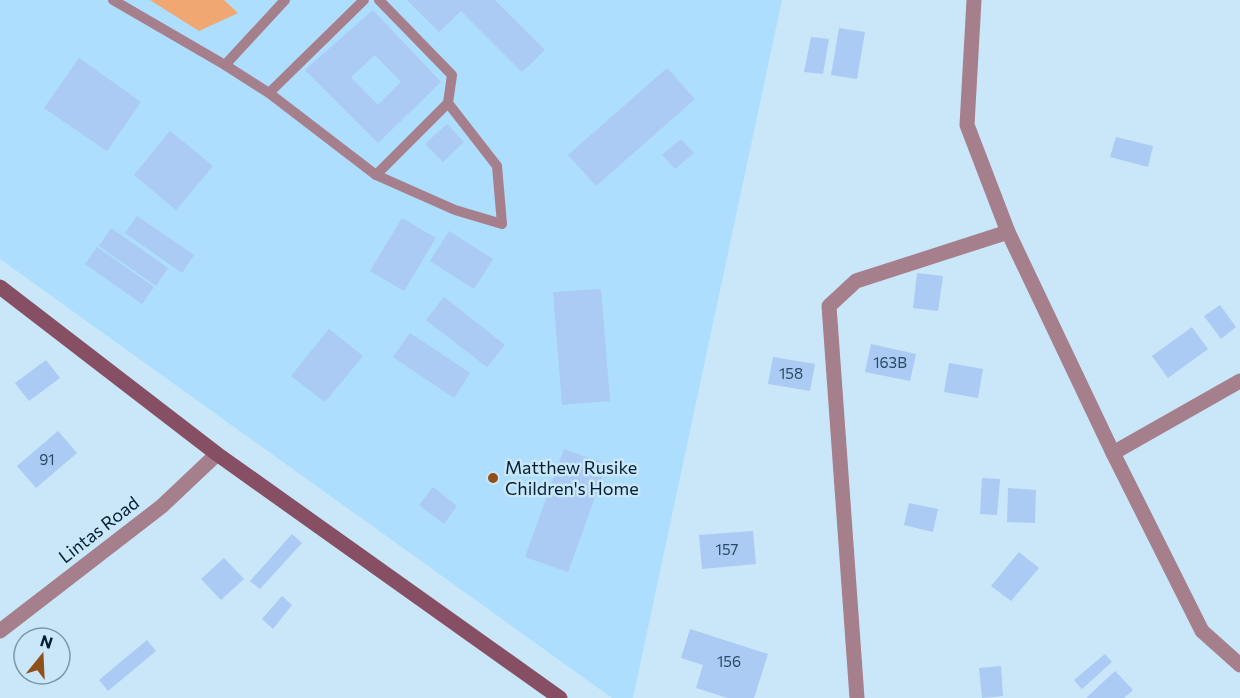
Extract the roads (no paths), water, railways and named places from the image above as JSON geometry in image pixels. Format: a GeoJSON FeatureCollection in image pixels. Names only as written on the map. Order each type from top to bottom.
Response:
{"type":"FeatureCollection","features":[{"type":"Feature","properties":{"kind":"street"},"geometry":{"type":"LineString","coordinates":[[974,0],[967,125],[1008,232],[1113,453],[1202,631],[1240,665]]}},
{"type":"Feature","properties":{"kind":"street"},"geometry":{"type":"LineString","coordinates":[[857,698],[830,306],[856,281],[1008,232]]}},
{"type":"Feature","properties":{"kind":"street"},"geometry":{"type":"LineString","coordinates":[[0,287],[217,454],[560,698]]}},
{"type":"Feature","properties":{"kind":"street"},"geometry":{"type":"LineString","coordinates":[[1113,453],[1240,381]]}},
{"type":"Feature","properties":{"kind":"street","name":"Lintas Road"},"geometry":{"type":"LineString","coordinates":[[0,631],[162,506],[217,454]]}},
{"type":"Feature","properties":{"kind":"lane"},"geometry":{"type":"LineString","coordinates":[[113,0],[269,93],[376,175],[455,210],[502,224],[497,166],[448,103]]}},
{"type":"Feature","properties":{"kind":"lane"},"geometry":{"type":"LineString","coordinates":[[225,65],[285,0]]}},
{"type":"Feature","properties":{"kind":"lane"},"geometry":{"type":"LineString","coordinates":[[269,93],[364,0]]}},
{"type":"Feature","properties":{"kind":"lane"},"geometry":{"type":"LineString","coordinates":[[376,175],[448,103],[452,75],[379,0]]}},
{"type":"Feature","properties":{"kind":"place","name":"Matthew Rusike Children's Home"},"geometry":{"type":"Point","coordinates":[493,478]}}]}
